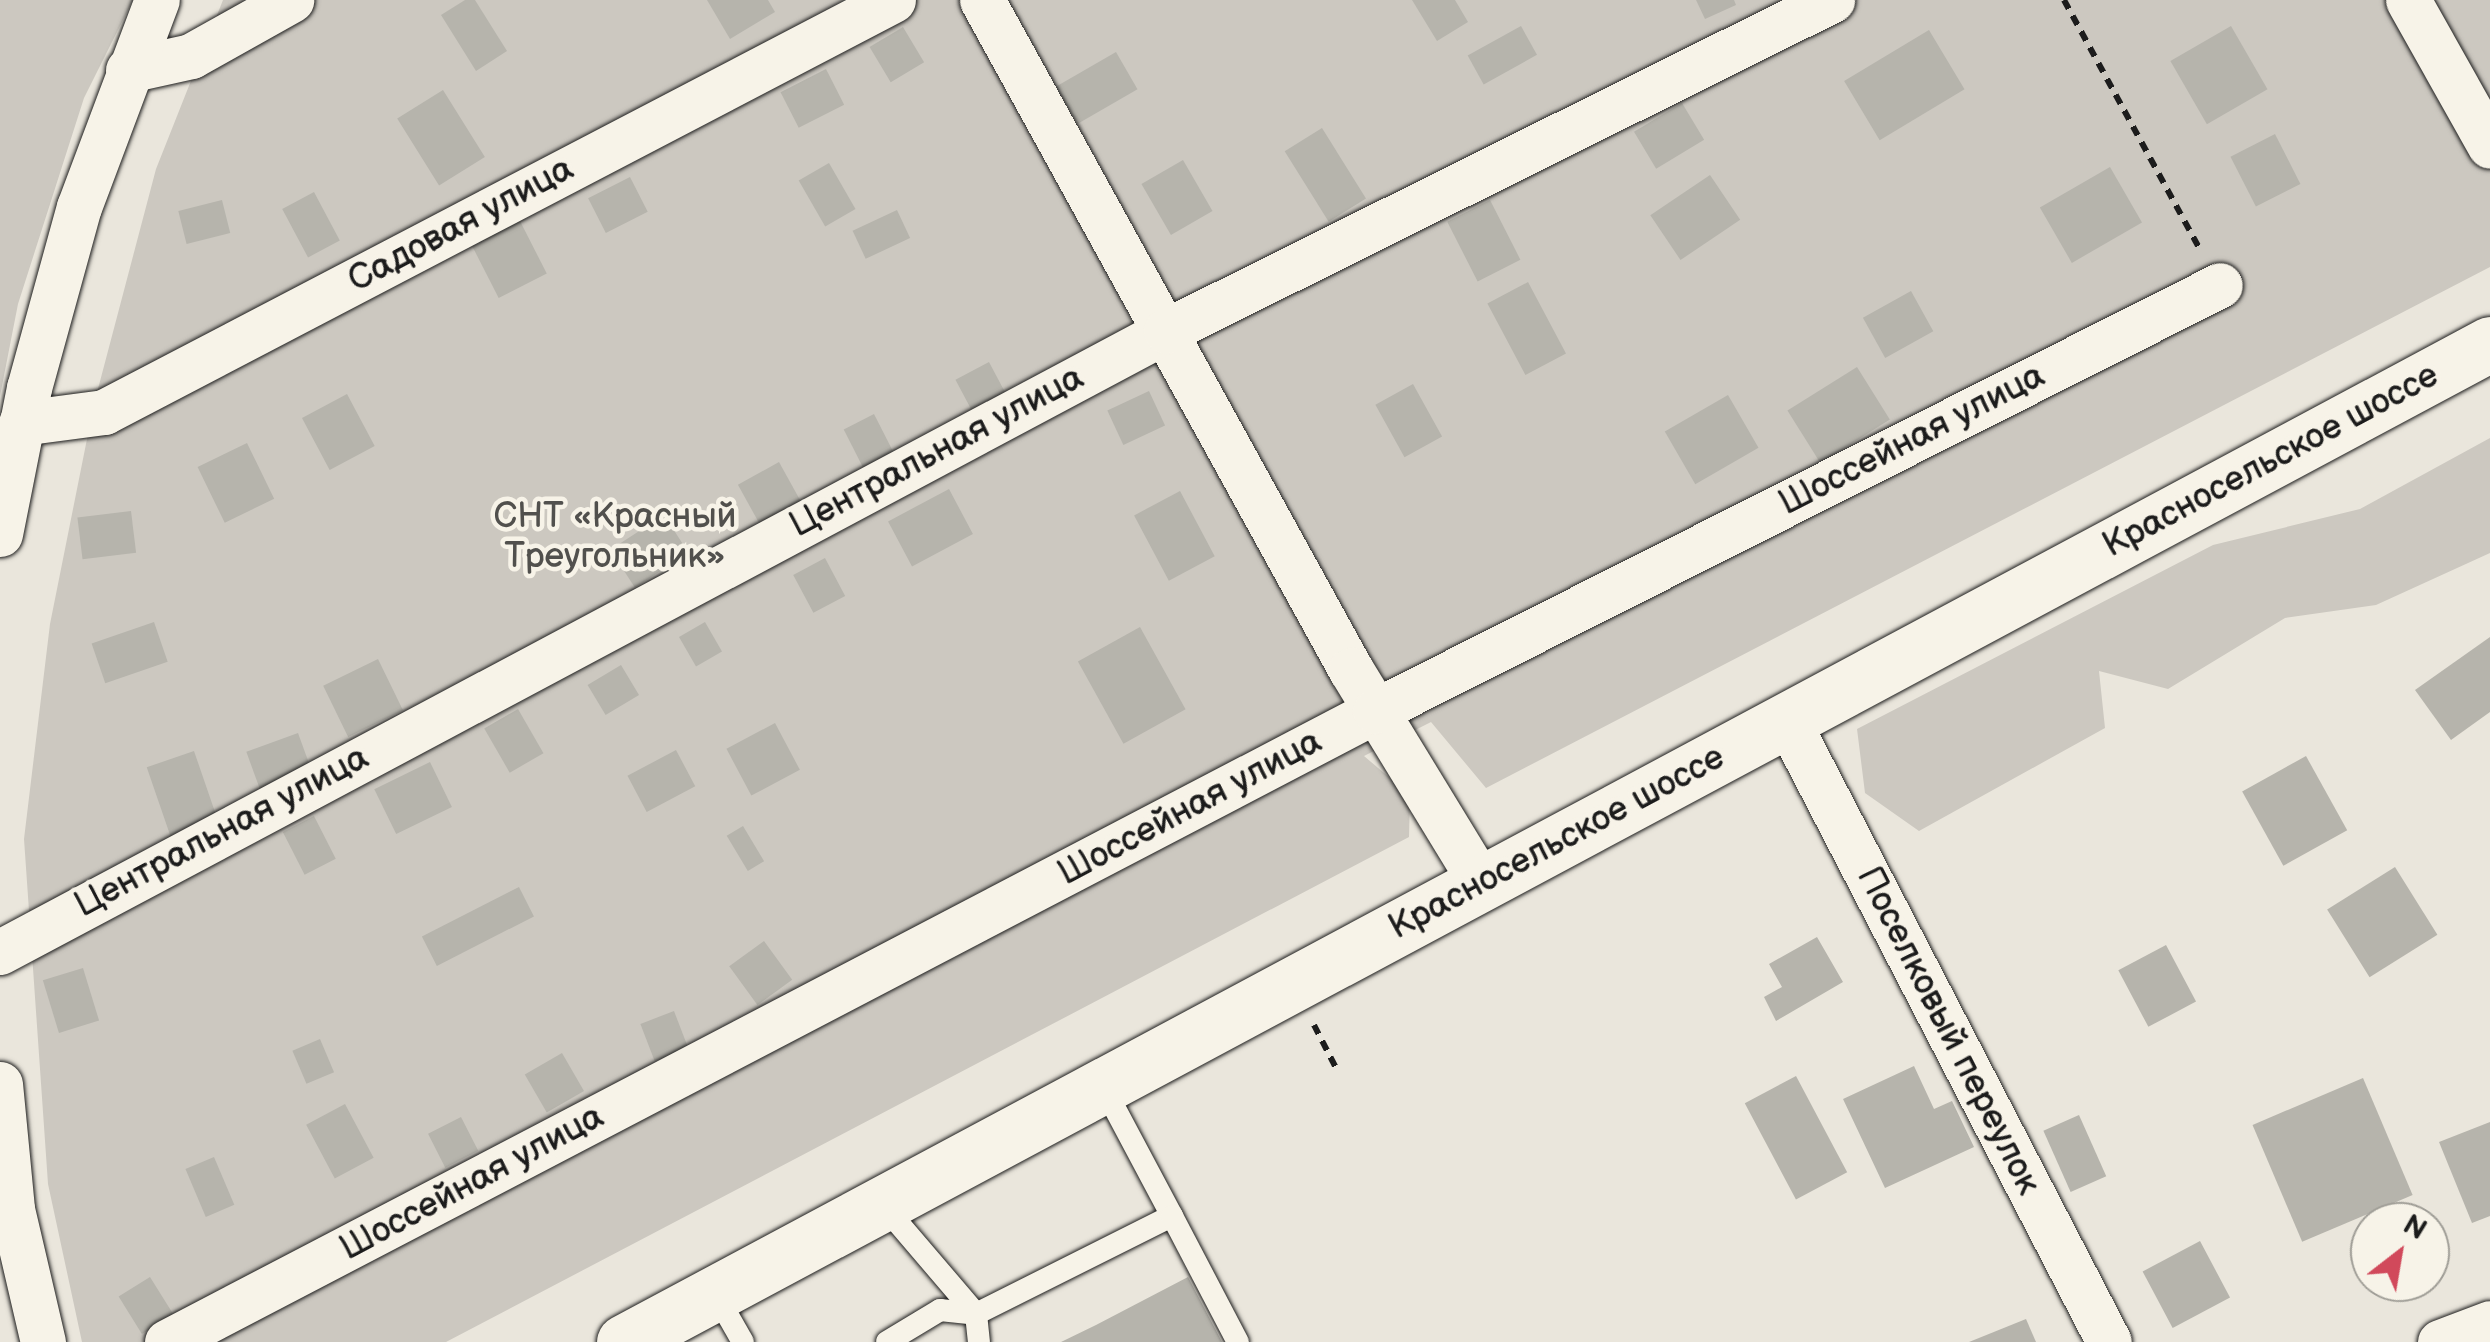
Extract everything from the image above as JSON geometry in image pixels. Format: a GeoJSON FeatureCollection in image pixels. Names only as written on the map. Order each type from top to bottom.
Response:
{"type":"FeatureCollection","features":[{"type":"Feature","properties":{"kind":"highway","name":"Красносельское шоссе"},"geometry":{"type":"LineString","coordinates":[[624,1342],[2490,344]]}},
{"type":"Feature","properties":{"kind":"street"},"geometry":{"type":"LineString","coordinates":[[2,513],[17,394],[128,70],[157,0]]}},
{"type":"Feature","properties":{"kind":"street"},"geometry":{"type":"LineString","coordinates":[[128,70],[190,56],[292,0]]}},
{"type":"Feature","properties":{"kind":"street","name":"Садовая улица"},"geometry":{"type":"LineString","coordinates":[[17,394],[104,412],[893,0]]}},
{"type":"Feature","properties":{"kind":"street"},"geometry":{"type":"LineString","coordinates":[[982,0],[1376,711],[1481,883]]}},
{"type":"Feature","properties":{"kind":"street","name":"Центральная улица"},"geometry":{"type":"LineString","coordinates":[[0,952],[1166,330],[1832,0]]}},
{"type":"Feature","properties":{"kind":"street"},"geometry":{"type":"LineString","coordinates":[[2408,0],[2490,146]]}},
{"type":"Feature","properties":{"kind":"street","name":"Шоссейная улица"},"geometry":{"type":"LineString","coordinates":[[167,1342],[1376,711],[2220,285]]}},
{"type":"Feature","properties":{"kind":"street","name":"Поселковый переулок"},"geometry":{"type":"LineString","coordinates":[[1787,720],[2109,1342]]}},
{"type":"Feature","properties":{"kind":"street"},"geometry":{"type":"LineString","coordinates":[[0,1084],[6,1213],[43,1342]]}},
{"type":"Feature","properties":{"kind":"street"},"geometry":{"type":"LineString","coordinates":[[2440,1342],[2490,1323]]}},
{"type":"Feature","properties":{"kind":"lane"},"geometry":{"type":"LineString","coordinates":[[1103,1086],[1238,1342]]}},
{"type":"Feature","properties":{"kind":"lane"},"geometry":{"type":"LineString","coordinates":[[882,1204],[976,1314],[979,1342]]}},
{"type":"Feature","properties":{"kind":"lane"},"geometry":{"type":"LineString","coordinates":[[886,1342],[940,1310],[976,1314],[1172,1216]]}},
{"type":"Feature","properties":{"kind":"lane"},"geometry":{"type":"LineString","coordinates":[[715,1294],[744,1342]]}},
{"type":"Feature","properties":{"kind":"path"},"geometry":{"type":"LineString","coordinates":[[2064,0],[2220,285]]}},
{"type":"Feature","properties":{"kind":"green space"},"geometry":{"type":"Polygon","coordinates":[[[0,0],[133,0],[84,98],[18,304],[0,396],[0,0]]]}},
{"type":"Feature","properties":{"kind":"green space","name":"СНТ «Красный Треугольник»"},"geometry":{"type":"Polygon","coordinates":[[[223,0],[2490,0],[2490,267],[1486,788],[1431,722],[1364,756],[1410,795],[1409,837],[446,1342],[82,1342],[48,1184],[24,839],[50,624],[94,404],[156,169],[223,0]]]}},
{"type":"Feature","properties":{"kind":"green space"},"geometry":{"type":"Polygon","coordinates":[[[2490,438],[2490,553],[2376,605],[2285,618],[2168,689],[2099,671],[2105,728],[1919,831],[1865,793],[1857,729],[2213,545],[2360,509],[2490,438]]]}},
{"type":"Feature","properties":{"kind":"building"},"geometry":{"type":"Polygon","coordinates":[[[465,0],[475,0],[507,51],[476,71],[441,15],[465,0]]]}},
{"type":"Feature","properties":{"kind":"building"},"geometry":{"type":"Polygon","coordinates":[[[707,0],[768,0],[775,12],[730,39],[707,0]]]}},
{"type":"Feature","properties":{"kind":"building"},"geometry":{"type":"Polygon","coordinates":[[[1412,0],[1455,0],[1468,22],[1437,41],[1412,0]]]}},
{"type":"Feature","properties":{"kind":"building"},"geometry":{"type":"Polygon","coordinates":[[[1696,0],[1734,0],[1736,5],[1705,19],[1696,0]]]}},
{"type":"Feature","properties":{"kind":"building"},"geometry":{"type":"Polygon","coordinates":[[[1521,26],[1537,55],[1484,84],[1468,56],[1521,26]]]}},
{"type":"Feature","properties":{"kind":"building"},"geometry":{"type":"Polygon","coordinates":[[[2231,26],[2268,89],[2207,124],[2170,61],[2231,26]]]}},
{"type":"Feature","properties":{"kind":"building"},"geometry":{"type":"Polygon","coordinates":[[[903,27],[924,62],[891,82],[870,47],[903,27]]]}},
{"type":"Feature","properties":{"kind":"building"},"geometry":{"type":"Polygon","coordinates":[[[1929,30],[1965,89],[1880,140],[1844,81],[1929,30]]]}},
{"type":"Feature","properties":{"kind":"building"},"geometry":{"type":"Polygon","coordinates":[[[1116,52],[1138,89],[1078,124],[1056,87],[1116,52]]]}},
{"type":"Feature","properties":{"kind":"building"},"geometry":{"type":"Polygon","coordinates":[[[826,69],[844,105],[799,128],[781,92],[826,69]]]}},
{"type":"Feature","properties":{"kind":"building"},"geometry":{"type":"Polygon","coordinates":[[[443,90],[485,157],[439,186],[397,119],[443,90]]]}},
{"type":"Feature","properties":{"kind":"building"},"geometry":{"type":"Polygon","coordinates":[[[1682,103],[1704,140],[1656,169],[1634,132],[1682,103]]]}},
{"type":"Feature","properties":{"kind":"building"},"geometry":{"type":"Polygon","coordinates":[[[1322,128],[1366,198],[1329,222],[1285,151],[1322,128]]]}},
{"type":"Feature","properties":{"kind":"building"},"geometry":{"type":"Polygon","coordinates":[[[2275,134],[2300,184],[2256,207],[2230,157],[2275,134]]]}},
{"type":"Feature","properties":{"kind":"building"},"geometry":{"type":"Polygon","coordinates":[[[1183,160],[1212,211],[1171,235],[1141,184],[1183,160]]]}},
{"type":"Feature","properties":{"kind":"building"},"geometry":{"type":"Polygon","coordinates":[[[829,163],[856,209],[825,226],[799,180],[829,163]]]}},
{"type":"Feature","properties":{"kind":"building"},"geometry":{"type":"Polygon","coordinates":[[[2110,167],[2142,222],[2072,263],[2040,208],[2110,167]]]}},
{"type":"Feature","properties":{"kind":"building"},"geometry":{"type":"Polygon","coordinates":[[[1710,175],[1740,220],[1681,260],[1650,215],[1710,175]]]}},
{"type":"Feature","properties":{"kind":"building"},"geometry":{"type":"Polygon","coordinates":[[[630,177],[648,212],[606,233],[588,198],[630,177]]]}},
{"type":"Feature","properties":{"kind":"building"},"geometry":{"type":"Polygon","coordinates":[[[314,192],[340,241],[308,257],[282,209],[314,192]]]}},
{"type":"Feature","properties":{"kind":"building"},"geometry":{"type":"Polygon","coordinates":[[[222,200],[230,233],[187,244],[178,211],[222,200]]]}},
{"type":"Feature","properties":{"kind":"building"},"geometry":{"type":"Polygon","coordinates":[[[1490,200],[1520,260],[1478,281],[1447,222],[1490,200]]]}},
{"type":"Feature","properties":{"kind":"building"},"geometry":{"type":"Polygon","coordinates":[[[897,210],[910,238],[866,259],[853,231],[897,210]]]}},
{"type":"Feature","properties":{"kind":"building"},"geometry":{"type":"Polygon","coordinates":[[[520,221],[547,274],[499,298],[472,246],[520,221]]]}},
{"type":"Feature","properties":{"kind":"building"},"geometry":{"type":"Polygon","coordinates":[[[1528,282],[1566,354],[1525,375],[1487,304],[1528,282]]]}},
{"type":"Feature","properties":{"kind":"building"},"geometry":{"type":"Polygon","coordinates":[[[1911,291],[1933,331],[1885,358],[1863,318],[1911,291]]]}},
{"type":"Feature","properties":{"kind":"building"},"geometry":{"type":"Polygon","coordinates":[[[989,362],[1009,400],[976,418],[955,380],[989,362]]]}},
{"type":"Feature","properties":{"kind":"building"},"geometry":{"type":"Polygon","coordinates":[[[1857,367],[1890,420],[1820,463],[1787,410],[1857,367]]]}},
{"type":"Feature","properties":{"kind":"building"},"geometry":{"type":"Polygon","coordinates":[[[1413,384],[1442,436],[1404,457],[1375,405],[1413,384]]]}},
{"type":"Feature","properties":{"kind":"building"},"geometry":{"type":"Polygon","coordinates":[[[1149,391],[1165,425],[1123,445],[1107,410],[1149,391]]]}},
{"type":"Feature","properties":{"kind":"building"},"geometry":{"type":"Polygon","coordinates":[[[347,394],[375,446],[330,470],[302,418],[347,394]]]}},
{"type":"Feature","properties":{"kind":"building"},"geometry":{"type":"Polygon","coordinates":[[[1728,395],[1758,448],[1695,484],[1665,432],[1728,395]]]}},
{"type":"Feature","properties":{"kind":"building"},"geometry":{"type":"Polygon","coordinates":[[[874,414],[897,459],[867,475],[844,429],[874,414]]]}},
{"type":"Feature","properties":{"kind":"building"},"geometry":{"type":"Polygon","coordinates":[[[247,443],[274,499],[225,523],[198,467],[247,443]]]}},
{"type":"Feature","properties":{"kind":"building"},"geometry":{"type":"Polygon","coordinates":[[[779,462],[806,510],[765,533],[738,485],[779,462]]]}},
{"type":"Feature","properties":{"kind":"building"},"geometry":{"type":"Polygon","coordinates":[[[949,489],[973,534],[912,566],[888,521],[949,489]]]}},
{"type":"Feature","properties":{"kind":"building"},"geometry":{"type":"Polygon","coordinates":[[[1180,491],[1215,556],[1169,581],[1134,515],[1180,491]]]}},
{"type":"Feature","properties":{"kind":"building"},"geometry":{"type":"Polygon","coordinates":[[[131,511],[136,553],[83,559],[77,518],[131,511]]]}},
{"type":"Feature","properties":{"kind":"building"},"geometry":{"type":"Polygon","coordinates":[[[664,515],[689,553],[635,588],[610,550],[664,515]]]}},
{"type":"Feature","properties":{"kind":"building"},"geometry":{"type":"Polygon","coordinates":[[[825,558],[845,596],[813,613],[793,575],[825,558]]]}},
{"type":"Feature","properties":{"kind":"building"},"geometry":{"type":"Polygon","coordinates":[[[154,622],[168,662],[105,683],[92,643],[154,622]]]}},
{"type":"Feature","properties":{"kind":"building"},"geometry":{"type":"Polygon","coordinates":[[[705,622],[722,651],[696,666],[679,637],[705,622]]]}},
{"type":"Feature","properties":{"kind":"building"},"geometry":{"type":"Polygon","coordinates":[[[1140,627],[1186,709],[1123,744],[1078,661],[1140,627]]]}},
{"type":"Feature","properties":{"kind":"building"},"geometry":{"type":"Polygon","coordinates":[[[2490,637],[2490,712],[2451,740],[2415,690],[2490,637]]]}},
{"type":"Feature","properties":{"kind":"building"},"geometry":{"type":"Polygon","coordinates":[[[378,659],[403,710],[348,737],[323,686],[378,659]]]}},
{"type":"Feature","properties":{"kind":"building"},"geometry":{"type":"Polygon","coordinates":[[[621,665],[639,695],[606,715],[588,685],[621,665]]]}},
{"type":"Feature","properties":{"kind":"building"},"geometry":{"type":"Polygon","coordinates":[[[518,709],[544,753],[510,773],[484,728],[518,709]]]}},
{"type":"Feature","properties":{"kind":"building"},"geometry":{"type":"Polygon","coordinates":[[[775,723],[800,770],[751,796],[726,749],[775,723]]]}},
{"type":"Feature","properties":{"kind":"building"},"geometry":{"type":"Polygon","coordinates":[[[298,733],[313,775],[262,794],[246,752],[298,733]]]}},
{"type":"Feature","properties":{"kind":"building"},"geometry":{"type":"Polygon","coordinates":[[[676,750],[695,786],[647,812],[627,776],[676,750]]]}},
{"type":"Feature","properties":{"kind":"building"},"geometry":{"type":"Polygon","coordinates":[[[194,751],[219,825],[172,841],[147,767],[194,751]]]}},
{"type":"Feature","properties":{"kind":"building"},"geometry":{"type":"Polygon","coordinates":[[[2306,756],[2347,830],[2283,866],[2242,791],[2306,756]]]}},
{"type":"Feature","properties":{"kind":"building"},"geometry":{"type":"Polygon","coordinates":[[[430,762],[452,807],[396,834],[374,789],[430,762]]]}},
{"type":"Feature","properties":{"kind":"building"},"geometry":{"type":"Polygon","coordinates":[[[314,816],[336,859],[305,875],[283,832],[314,816]]]}},
{"type":"Feature","properties":{"kind":"building"},"geometry":{"type":"Polygon","coordinates":[[[743,826],[764,861],[748,871],[727,836],[743,826]]]}},
{"type":"Feature","properties":{"kind":"building"},"geometry":{"type":"Polygon","coordinates":[[[2395,867],[2437,935],[2370,977],[2327,909],[2395,867]]]}},
{"type":"Feature","properties":{"kind":"building"},"geometry":{"type":"Polygon","coordinates":[[[519,887],[534,916],[437,966],[422,936],[519,887]]]}},
{"type":"Feature","properties":{"kind":"building"},"geometry":{"type":"Polygon","coordinates":[[[1817,937],[1843,982],[1776,1021],[1764,997],[1782,987],[1769,964],[1817,937]]]}},
{"type":"Feature","properties":{"kind":"building"},"geometry":{"type":"Polygon","coordinates":[[[764,941],[792,980],[757,1005],[729,966],[764,941]]]}},
{"type":"Feature","properties":{"kind":"building"},"geometry":{"type":"Polygon","coordinates":[[[2166,945],[2196,1002],[2148,1027],[2118,970],[2166,945]]]}},
{"type":"Feature","properties":{"kind":"building"},"geometry":{"type":"Polygon","coordinates":[[[83,968],[99,1021],[59,1033],[43,980],[83,968]]]}},
{"type":"Feature","properties":{"kind":"building"},"geometry":{"type":"Polygon","coordinates":[[[674,1011],[688,1048],[655,1061],[640,1024],[674,1011]]]}},
{"type":"Feature","properties":{"kind":"building"},"geometry":{"type":"Polygon","coordinates":[[[320,1039],[334,1072],[306,1084],[292,1051],[320,1039]]]}},
{"type":"Feature","properties":{"kind":"building"},"geometry":{"type":"Polygon","coordinates":[[[562,1053],[584,1091],[547,1113],[525,1074],[562,1053]]]}},
{"type":"Feature","properties":{"kind":"building"},"geometry":{"type":"Polygon","coordinates":[[[1914,1066],[1934,1109],[1952,1101],[1974,1147],[1885,1188],[1843,1099],[1914,1066]]]}},
{"type":"Feature","properties":{"kind":"building"},"geometry":{"type":"Polygon","coordinates":[[[1796,1076],[1847,1172],[1796,1199],[1745,1103],[1796,1076]]]}},
{"type":"Feature","properties":{"kind":"building"},"geometry":{"type":"Polygon","coordinates":[[[2363,1078],[2413,1195],[2396,1202],[2350,1202],[2350,1221],[2302,1242],[2253,1125],[2363,1078]]]}},
{"type":"Feature","properties":{"kind":"building"},"geometry":{"type":"Polygon","coordinates":[[[345,1104],[374,1158],[335,1179],[306,1125],[345,1104]]]}},
{"type":"Feature","properties":{"kind":"building"},"geometry":{"type":"Polygon","coordinates":[[[2079,1115],[2106,1176],[2071,1192],[2043,1131],[2079,1115]]]}},
{"type":"Feature","properties":{"kind":"building"},"geometry":{"type":"Polygon","coordinates":[[[461,1117],[478,1151],[445,1168],[428,1134],[461,1117]]]}},
{"type":"Feature","properties":{"kind":"building"},"geometry":{"type":"Polygon","coordinates":[[[2490,1122],[2490,1216],[2472,1223],[2439,1142],[2490,1122]]]}},
{"type":"Feature","properties":{"kind":"building"},"geometry":{"type":"Polygon","coordinates":[[[214,1157],[234,1205],[206,1217],[185,1169],[214,1157]]]}},
{"type":"Feature","properties":{"kind":"building"},"geometry":{"type":"Polygon","coordinates":[[[2200,1241],[2230,1298],[2173,1328],[2143,1272],[2200,1241]]]}},
{"type":"Feature","properties":{"kind":"building"},"geometry":{"type":"Polygon","coordinates":[[[150,1277],[173,1314],[142,1334],[119,1297],[150,1277]]]}},
{"type":"Feature","properties":{"kind":"building"},"geometry":{"type":"Polygon","coordinates":[[[1188,1277],[1222,1342],[1061,1342],[1096,1325],[1188,1277]]]}},
{"type":"Feature","properties":{"kind":"building"},"geometry":{"type":"Polygon","coordinates":[[[2026,1319],[2036,1342],[1969,1342],[2026,1319]]]}}]}
